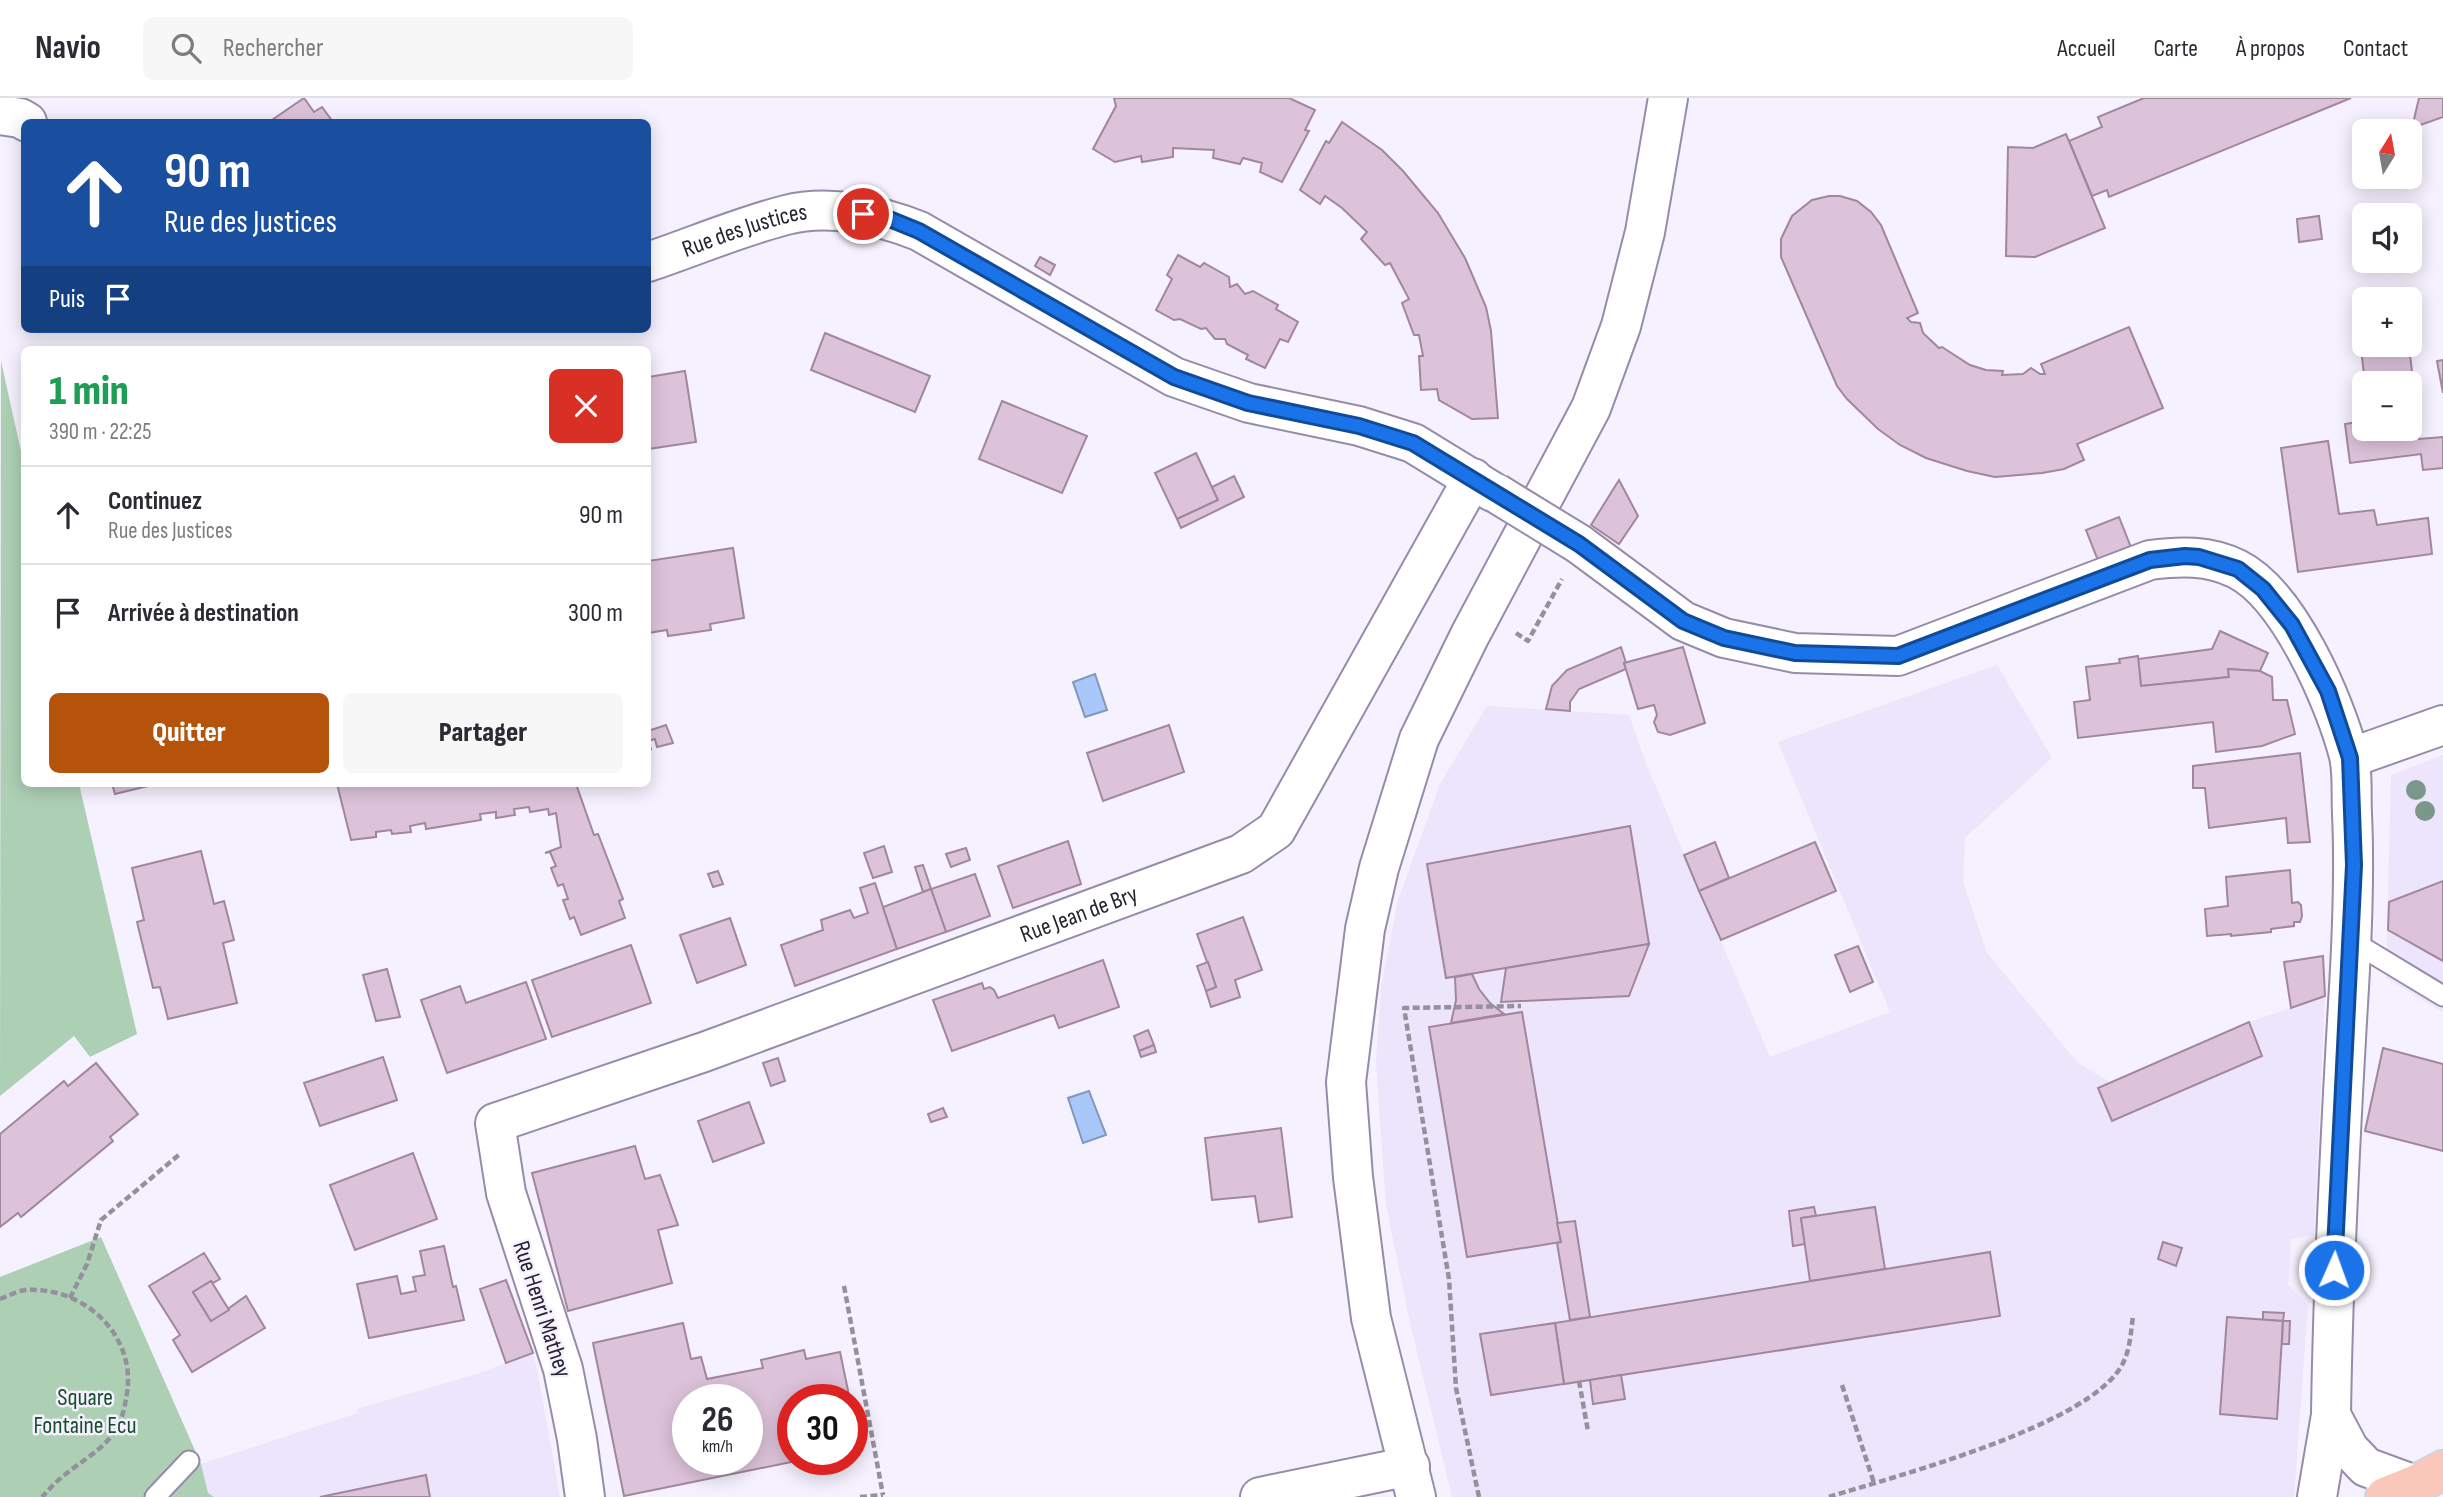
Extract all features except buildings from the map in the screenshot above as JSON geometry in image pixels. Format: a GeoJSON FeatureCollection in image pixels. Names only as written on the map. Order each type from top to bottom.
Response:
{"type":"FeatureCollection","features":[{"type":"Feature","properties":{"kind":"street"},"geometry":{"type":"LineString","coordinates":[[1260,1497],[1413,1482],[1371,1318],[1353,1177],[1346,1082],[1365,929],[1379,868],[1419,739],[1476,624],[1591,408],[1621,326],[1645,232],[1668,98]]}},
{"type":"Feature","properties":{"kind":"street"},"geometry":{"type":"LineString","coordinates":[[0,115],[22,119]]}},
{"type":"Feature","properties":{"kind":"street","name":"Rue des Justices"},"geometry":{"type":"LineString","coordinates":[[651,261],[788,214],[838,211],[887,218],[919,231],[1174,377],[1248,403],[1359,426],[1413,443],[1579,544],[1683,621],[1724,638],[1795,653],[1898,656],[2150,560],[2199,557],[2238,569],[2263,589],[2292,625],[2328,691],[2350,758],[2354,865],[2352,941],[2336,1231],[2331,1415],[2317,1497]]}},
{"type":"Feature","properties":{"kind":"street","name":"Rue Jean de Bry"},"geometry":{"type":"LineString","coordinates":[[495,1123],[717,1048],[1241,854],[1276,830],[1484,486]]}},
{"type":"Feature","properties":{"kind":"street"},"geometry":{"type":"LineString","coordinates":[[2350,758],[2443,725]]}},
{"type":"Feature","properties":{"kind":"street","name":"Rue Henri Mathey"},"geometry":{"type":"LineString","coordinates":[[495,1123],[506,1193],[563,1369],[578,1439],[585,1497]]}},
{"type":"Feature","properties":{"kind":"street"},"geometry":{"type":"LineString","coordinates":[[2331,1415],[2349,1449],[2365,1467],[2414,1484]]}},
{"type":"Feature","properties":{"kind":"lane"},"geometry":{"type":"LineString","coordinates":[[2352,941],[2443,996]]}},
{"type":"Feature","properties":{"kind":"lane"},"geometry":{"type":"LineString","coordinates":[[155,1497],[189,1461]]}},
{"type":"Feature","properties":{"kind":"path"},"geometry":{"type":"LineString","coordinates":[[1522,622],[1516,634],[1528,641],[1559,584]]}},
{"type":"Feature","properties":{"kind":"path"},"geometry":{"type":"LineString","coordinates":[[1479,1497],[1456,1388],[1449,1279],[1404,1008],[1521,1006]]}},
{"type":"Feature","properties":{"kind":"path"},"geometry":{"type":"LineString","coordinates":[[70,1298],[87,1264],[101,1220],[181,1153]]}},
{"type":"Feature","properties":{"kind":"path"},"geometry":{"type":"LineString","coordinates":[[844,1286],[884,1496],[860,1497]]}},
{"type":"Feature","properties":{"kind":"path"},"geometry":{"type":"LineString","coordinates":[[0,1298],[24,1290],[58,1293],[89,1307],[111,1326],[124,1348],[129,1379],[125,1407],[114,1432],[84,1462],[61,1477],[42,1497]]}},
{"type":"Feature","properties":{"kind":"path"},"geometry":{"type":"LineString","coordinates":[[1829,1497],[1971,1452],[2068,1412],[2105,1388],[2123,1364],[2133,1316]]}},
{"type":"Feature","properties":{"kind":"path"},"geometry":{"type":"LineString","coordinates":[[1579,1381],[1588,1431]]}},
{"type":"Feature","properties":{"kind":"path"},"geometry":{"type":"LineString","coordinates":[[1842,1385],[1874,1483]]}},
{"type":"Feature","properties":{"kind":"shaded area"},"geometry":{"type":"Polygon","coordinates":[[[1997,665],[2052,758],[1965,838],[1963,882],[1987,953],[2078,1063],[2110,1082],[2249,1022],[2325,996],[2314,1235],[2291,1239],[2288,1285],[2308,1305],[2294,1497],[1452,1497],[1411,1327],[1386,1205],[1376,1063],[1381,987],[1398,900],[1440,784],[1487,706],[1629,715],[1645,761],[1770,1057],[1890,1012],[1778,742],[1997,665]]]}},
{"type":"Feature","properties":{"kind":"shaded area"},"geometry":{"type":"Polygon","coordinates":[[[2443,755],[2443,1012],[2386,978],[2391,775],[2443,755]]]}},
{"type":"Feature","properties":{"kind":"shaded area"},"geometry":{"type":"Polygon","coordinates":[[[532,1352],[560,1497],[208,1497],[201,1464],[358,1413],[357,1409],[483,1372],[532,1352]]]}},
{"type":"Feature","properties":{"kind":"green space"},"geometry":{"type":"Polygon","coordinates":[[[1,361],[21,451],[21,787],[80,787],[137,1034],[90,1057],[74,1036],[0,1096],[1,361]]]}},
{"type":"Feature","properties":{"kind":"green space","name":"Square Fontaine Ecu"},"geometry":{"type":"Polygon","coordinates":[[[101,1237],[201,1464],[208,1493],[214,1497],[0,1497],[0,1277],[101,1237]]]}},
{"type":"Feature","properties":{"kind":"water"},"geometry":{"type":"Polygon","coordinates":[[[1095,674],[1107,710],[1085,717],[1073,682],[1095,674]]]}},
{"type":"Feature","properties":{"kind":"water"},"geometry":{"type":"Polygon","coordinates":[[[1089,1091],[1106,1135],[1083,1143],[1068,1098],[1089,1091]]]}},
{"type":"Feature","properties":{"kind":"route"},"geometry":{"type":"LineString","coordinates":[[863,214],[887,218],[919,231],[1174,377],[1248,403],[1359,426],[1413,443],[1579,544],[1683,621],[1724,638],[1795,653],[1898,656],[2150,560],[2199,557],[2238,569],[2263,589],[2292,625],[2328,691],[2350,758],[2354,865],[2352,941],[2334,1270]]}}]}
